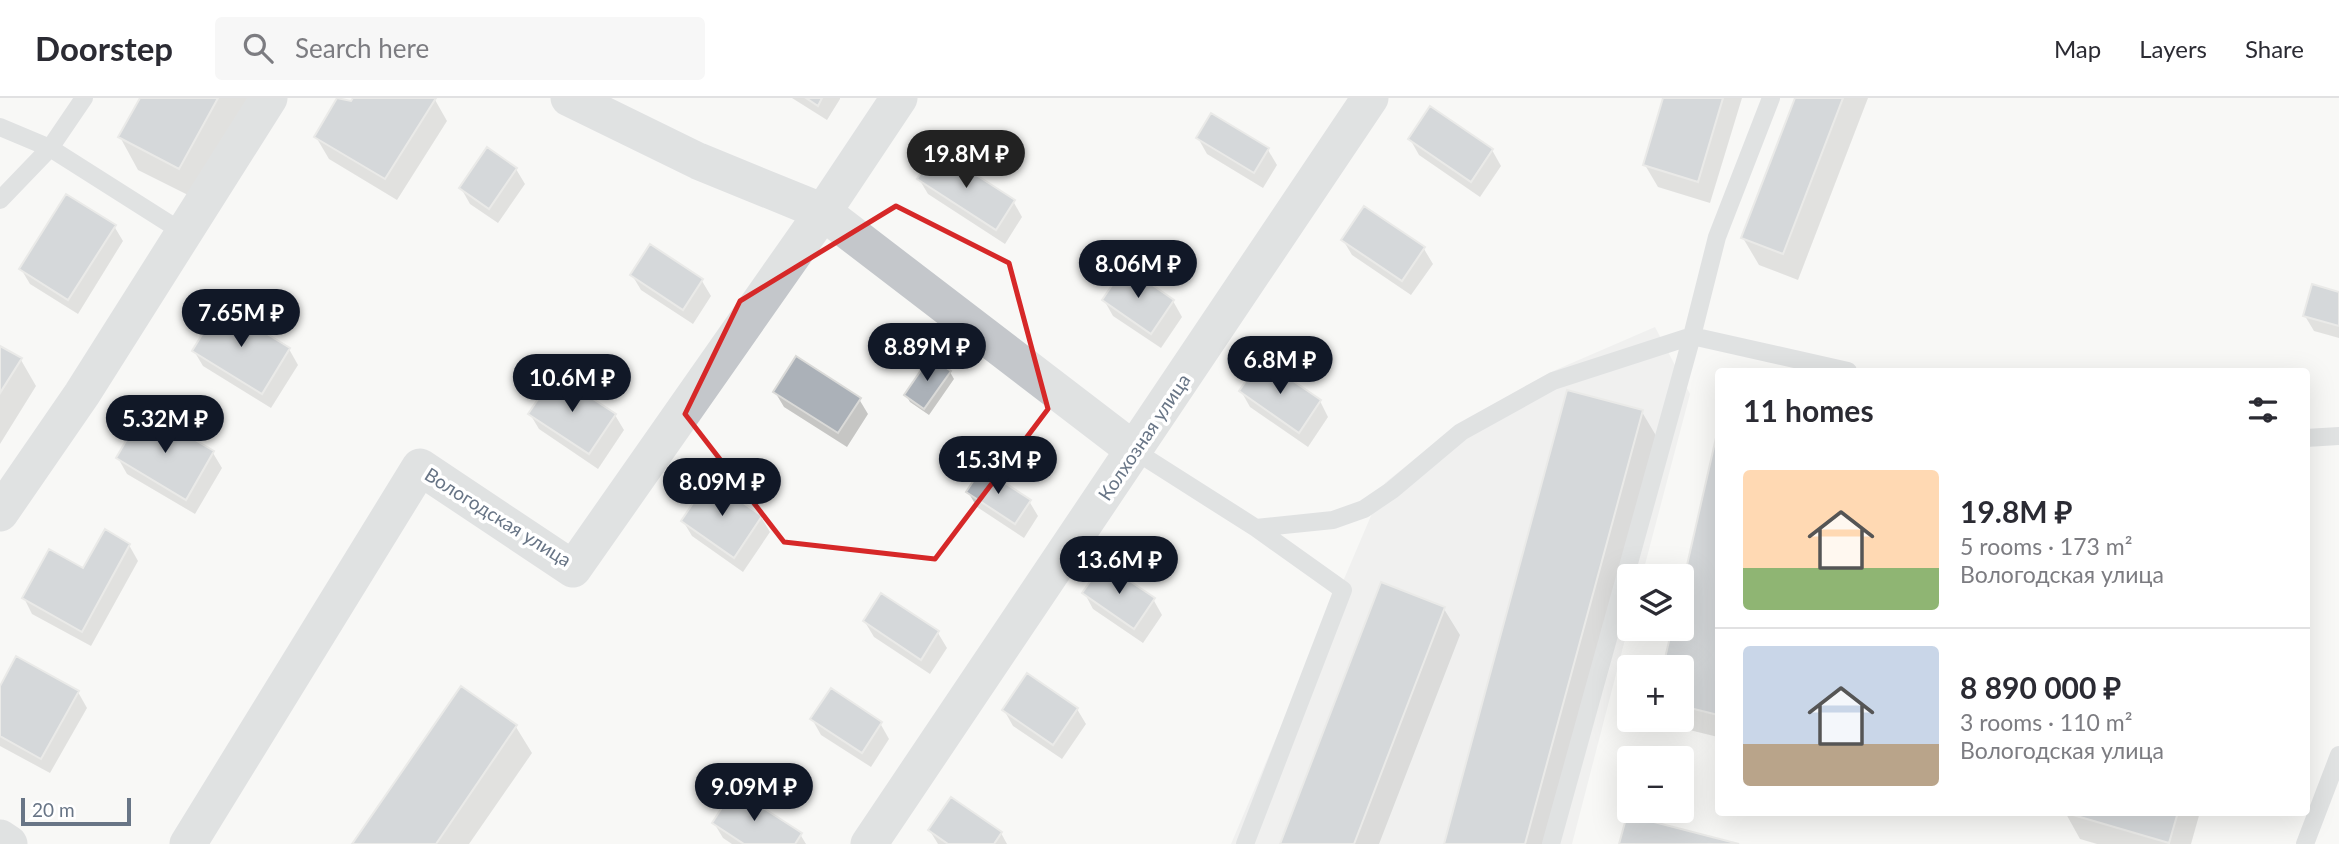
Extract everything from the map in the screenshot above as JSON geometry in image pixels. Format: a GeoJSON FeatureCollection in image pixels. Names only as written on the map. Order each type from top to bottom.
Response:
{"type":"FeatureCollection","features":[{"type":"Feature","properties":{"kind":"street"},"geometry":{"type":"LineString","coordinates":[[0,513],[82,394],[269,98]]}},
{"type":"Feature","properties":{"kind":"street"},"geometry":{"type":"LineString","coordinates":[[569,98],[698,161],[823,212],[1135,451]]}},
{"type":"Feature","properties":{"kind":"street","name":"Вологодская улица"},"geometry":{"type":"LineString","coordinates":[[188,844],[420,467],[573,569],[823,212],[899,98]]}},
{"type":"Feature","properties":{"kind":"street","name":"Колхозная улица"},"geometry":{"type":"LineString","coordinates":[[869,844],[1370,98]]}},
{"type":"Feature","properties":{"kind":"street"},"geometry":{"type":"LineString","coordinates":[[0,838],[9,844]]}},
{"type":"Feature","properties":{"kind":"lane"},"geometry":{"type":"LineString","coordinates":[[0,200],[50,148],[84,98]]}},
{"type":"Feature","properties":{"kind":"lane"},"geometry":{"type":"LineString","coordinates":[[1551,844],[1717,237],[1770,98]]}},
{"type":"Feature","properties":{"kind":"lane"},"geometry":{"type":"LineString","coordinates":[[0,127],[50,148],[184,233]]}},
{"type":"Feature","properties":{"kind":"lane"},"geometry":{"type":"LineString","coordinates":[[1256,528],[1333,520],[1364,509],[1392,490],[1461,432],[1553,381],[1692,336],[1835,368]]}},
{"type":"Feature","properties":{"kind":"lane"},"geometry":{"type":"LineString","coordinates":[[2310,438],[2339,436]]}},
{"type":"Feature","properties":{"kind":"lane"},"geometry":{"type":"LineString","coordinates":[[1135,451],[1256,528],[1343,590],[1245,844]]}},
{"type":"Feature","properties":{"kind":"lane"},"geometry":{"type":"LineString","coordinates":[[2305,844],[2339,755]]}},
{"type":"Feature","properties":{"kind":"highlighted area"},"geometry":{"type":"Polygon","coordinates":[[[896,206],[1009,263],[1048,409],[935,559],[784,542],[685,414],[740,301],[896,206]]]}},
{"type":"Feature","properties":{"kind":"shaded area"},"geometry":{"type":"Polygon","coordinates":[[[1655,327],[1690,394],[1645,564],[1617,564],[1617,641],[1625,641],[1621,655],[1617,655],[1617,670],[1572,844],[1231,844],[1385,483],[1457,425],[1551,372],[1655,327]]]}},
{"type":"Feature","properties":{"kind":"building"},"geometry":{"type":"Polygon","coordinates":[[[140,98],[218,98],[179,169],[118,137],[140,98]]]}},
{"type":"Feature","properties":{"kind":"building"},"geometry":{"type":"Polygon","coordinates":[[[337,98],[351,101],[353,98],[436,98],[385,179],[314,137],[337,98]]]}},
{"type":"Feature","properties":{"kind":"building"},"geometry":{"type":"Polygon","coordinates":[[[806,98],[822,98],[818,106],[806,98]]]}},
{"type":"Feature","properties":{"kind":"building"},"geometry":{"type":"Polygon","coordinates":[[[1663,98],[1723,98],[1698,182],[1643,165],[1663,98]]]}},
{"type":"Feature","properties":{"kind":"building"},"geometry":{"type":"Polygon","coordinates":[[[1795,98],[1843,98],[1783,254],[1741,238],[1795,98]]]}},
{"type":"Feature","properties":{"kind":"building"},"geometry":{"type":"Polygon","coordinates":[[[1430,106],[1493,149],[1471,182],[1408,139],[1430,106]]]}},
{"type":"Feature","properties":{"kind":"building"},"geometry":{"type":"Polygon","coordinates":[[[1211,113],[1269,148],[1254,173],[1196,138],[1211,113]]]}},
{"type":"Feature","properties":{"kind":"building"},"geometry":{"type":"Polygon","coordinates":[[[487,147],[517,168],[489,209],[459,188],[487,147]]]}},
{"type":"Feature","properties":{"kind":"building"},"geometry":{"type":"Polygon","coordinates":[[[936,149],[1015,200],[996,230],[917,179],[936,149]]]}},
{"type":"Feature","properties":{"kind":"building"},"geometry":{"type":"Polygon","coordinates":[[[66,194],[116,225],[68,300],[19,269],[66,194]]]}},
{"type":"Feature","properties":{"kind":"building"},"geometry":{"type":"Polygon","coordinates":[[[1364,206],[1425,247],[1402,281],[1341,240],[1364,206]]]}},
{"type":"Feature","properties":{"kind":"building"},"geometry":{"type":"Polygon","coordinates":[[[650,244],[703,279],[683,310],[630,275],[650,244]]]}},
{"type":"Feature","properties":{"kind":"building"},"geometry":{"type":"Polygon","coordinates":[[[1125,266],[1174,300],[1151,334],[1102,300],[1125,266]]]}},
{"type":"Feature","properties":{"kind":"building"},"geometry":{"type":"Polygon","coordinates":[[[2312,284],[2339,292],[2339,326],[2303,316],[2312,284]]]}},
{"type":"Feature","properties":{"kind":"building"},"geometry":{"type":"Polygon","coordinates":[[[220,305],[290,348],[262,394],[192,351],[220,305]]]}},
{"type":"Feature","properties":{"kind":"building"},"geometry":{"type":"Polygon","coordinates":[[[0,346],[22,358],[0,393],[0,346]]]}},
{"type":"Feature","properties":{"kind":"building"},"geometry":{"type":"Polygon","coordinates":[[[796,356],[861,398],[838,433],[773,392],[796,356]]]}},
{"type":"Feature","properties":{"kind":"building"},"geometry":{"type":"Polygon","coordinates":[[[930,357],[951,371],[924,409],[904,395],[930,357]]]}},
{"type":"Feature","properties":{"kind":"building"},"geometry":{"type":"Polygon","coordinates":[[[1261,359],[1321,400],[1299,433],[1239,391],[1261,359]]]}},
{"type":"Feature","properties":{"kind":"building"},"geometry":{"type":"Polygon","coordinates":[[[555,374],[616,414],[589,454],[528,414],[555,374]]]}},
{"type":"Feature","properties":{"kind":"building"},"geometry":{"type":"Polygon","coordinates":[[[1567,390],[1643,410],[1525,844],[1444,844],[1567,390]]]}},
{"type":"Feature","properties":{"kind":"building"},"geometry":{"type":"Polygon","coordinates":[[[144,410],[214,451],[186,500],[116,458],[144,410]]]}},
{"type":"Feature","properties":{"kind":"building"},"geometry":{"type":"Polygon","coordinates":[[[1715,442],[1715,714],[1694,709],[1694,655],[1666,655],[1669,641],[1694,641],[1694,564],[1687,564],[1715,442]]]}},
{"type":"Feature","properties":{"kind":"building"},"geometry":{"type":"Polygon","coordinates":[[[982,468],[1031,500],[1015,524],[966,492],[982,468]]]}},
{"type":"Feature","properties":{"kind":"building"},"geometry":{"type":"Polygon","coordinates":[[[709,479],[762,516],[734,558],[681,521],[709,479]]]}},
{"type":"Feature","properties":{"kind":"building"},"geometry":{"type":"Polygon","coordinates":[[[105,529],[130,544],[82,632],[22,598],[49,549],[83,568],[105,529]]]}},
{"type":"Feature","properties":{"kind":"building"},"geometry":{"type":"Polygon","coordinates":[[[1103,563],[1155,598],[1134,629],[1082,593],[1103,563]]]}},
{"type":"Feature","properties":{"kind":"building"},"geometry":{"type":"Polygon","coordinates":[[[1381,582],[1445,607],[1354,844],[1280,844],[1381,582]]]}},
{"type":"Feature","properties":{"kind":"building"},"geometry":{"type":"Polygon","coordinates":[[[881,593],[939,631],[921,660],[863,621],[881,593]]]}},
{"type":"Feature","properties":{"kind":"building"},"geometry":{"type":"Polygon","coordinates":[[[16,656],[79,691],[41,759],[0,736],[0,686],[16,656]]]}},
{"type":"Feature","properties":{"kind":"building"},"geometry":{"type":"Polygon","coordinates":[[[1027,673],[1078,708],[1053,745],[1002,710],[1027,673]]]}},
{"type":"Feature","properties":{"kind":"building"},"geometry":{"type":"Polygon","coordinates":[[[461,686],[517,725],[436,844],[352,844],[461,686]]]}},
{"type":"Feature","properties":{"kind":"building"},"geometry":{"type":"Polygon","coordinates":[[[831,688],[882,722],[862,753],[810,719],[831,688]]]}},
{"type":"Feature","properties":{"kind":"building"},"geometry":{"type":"Polygon","coordinates":[[[734,789],[802,833],[795,844],[744,844],[712,823],[734,789]]]}},
{"type":"Feature","properties":{"kind":"building"},"geometry":{"type":"Polygon","coordinates":[[[951,797],[1002,832],[994,844],[948,844],[928,830],[951,797]]]}},
{"type":"Feature","properties":{"kind":"building"},"geometry":{"type":"Polygon","coordinates":[[[2077,816],[2177,816],[2169,843],[2077,816]]]}},
{"type":"Feature","properties":{"kind":"building"},"geometry":{"type":"Polygon","coordinates":[[[1625,823],[1658,823],[1739,844],[1619,844],[1625,823]]]}}]}
